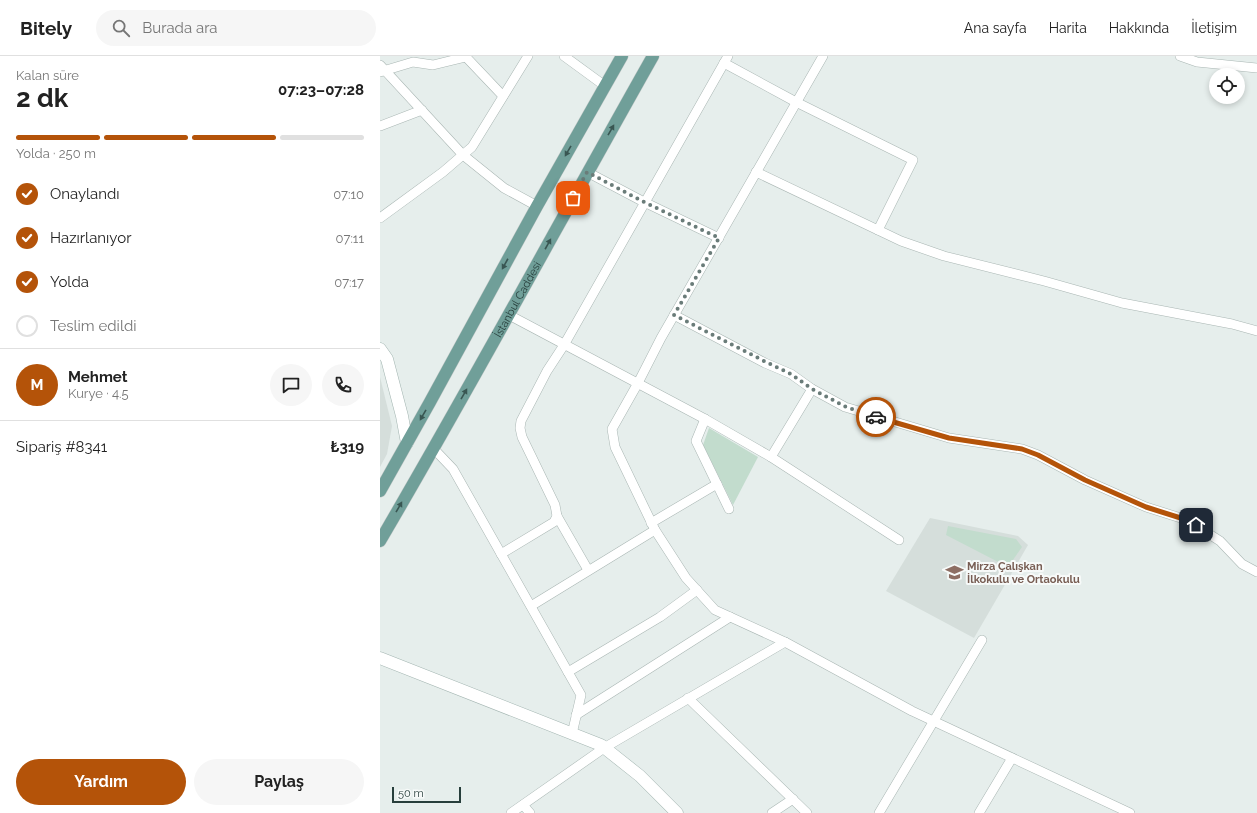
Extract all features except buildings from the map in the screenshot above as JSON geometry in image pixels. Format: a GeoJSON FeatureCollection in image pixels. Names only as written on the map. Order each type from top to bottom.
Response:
{"type":"FeatureCollection","features":[{"type":"Feature","properties":{"kind":"main road"},"geometry":{"type":"LineString","coordinates":[[380,491],[537,206],[622,56]]}},
{"type":"Feature","properties":{"kind":"main road","name":"İstanbul Caddesi"},"geometry":{"type":"LineString","coordinates":[[380,541],[509,315],[587,172],[653,56]]}},
{"type":"Feature","properties":{"kind":"street"},"geometry":{"type":"LineString","coordinates":[[382,70],[413,62],[433,64],[466,56],[503,96]]}},
{"type":"Feature","properties":{"kind":"street"},"geometry":{"type":"LineString","coordinates":[[380,218],[443,172],[472,147],[528,56]]}},
{"type":"Feature","properties":{"kind":"street"},"geometry":{"type":"LineString","coordinates":[[564,56],[605,86]]}},
{"type":"Feature","properties":{"kind":"street"},"geometry":{"type":"LineString","coordinates":[[823,56],[674,315],[612,429],[615,447],[653,526],[686,578],[715,610],[785,642],[934,722],[1130,813]]}},
{"type":"Feature","properties":{"kind":"street"},"geometry":{"type":"LineString","coordinates":[[1180,56],[1197,62],[1257,68]]}},
{"type":"Feature","properties":{"kind":"street"},"geometry":{"type":"LineString","coordinates":[[588,570],[557,516],[555,504],[522,437],[520,421],[547,371],[564,345],[726,60],[796,102],[913,160],[878,230]]}},
{"type":"Feature","properties":{"kind":"street"},"geometry":{"type":"LineString","coordinates":[[382,70],[422,110],[463,155],[504,188],[537,206]]}},
{"type":"Feature","properties":{"kind":"street"},"geometry":{"type":"LineString","coordinates":[[380,126],[422,110]]}},
{"type":"Feature","properties":{"kind":"street"},"geometry":{"type":"LineString","coordinates":[[587,172],[644,202],[719,238]]}},
{"type":"Feature","properties":{"kind":"street"},"geometry":{"type":"LineString","coordinates":[[756,172],[901,241],[944,256],[1044,281],[1122,303],[1232,324],[1257,331]]}},
{"type":"Feature","properties":{"kind":"street"},"geometry":{"type":"LineString","coordinates":[[509,315],[705,419],[771,457],[899,540]]}},
{"type":"Feature","properties":{"kind":"street"},"geometry":{"type":"LineString","coordinates":[[674,315],[791,374],[812,389],[846,407],[949,438],[1022,449],[1038,455],[1085,480],[1140,504],[1187,520],[1220,541],[1242,564],[1257,572]]}},
{"type":"Feature","properties":{"kind":"street"},"geometry":{"type":"LineString","coordinates":[[380,349],[387,359],[402,416],[407,443]]}},
{"type":"Feature","properties":{"kind":"street"},"geometry":{"type":"LineString","coordinates":[[771,457],[812,389]]}},
{"type":"Feature","properties":{"kind":"street"},"geometry":{"type":"LineString","coordinates":[[705,419],[696,441],[729,509]]}},
{"type":"Feature","properties":{"kind":"street"},"geometry":{"type":"LineString","coordinates":[[433,448],[453,469],[581,695],[572,734]]}},
{"type":"Feature","properties":{"kind":"street"},"geometry":{"type":"LineString","coordinates":[[531,606],[717,484]]}},
{"type":"Feature","properties":{"kind":"street"},"geometry":{"type":"LineString","coordinates":[[501,554],[554,522],[557,516]]}},
{"type":"Feature","properties":{"kind":"street"},"geometry":{"type":"LineString","coordinates":[[568,672],[660,616],[697,590]]}},
{"type":"Feature","properties":{"kind":"street"},"geometry":{"type":"LineString","coordinates":[[576,715],[730,616]]}},
{"type":"Feature","properties":{"kind":"street"},"geometry":{"type":"LineString","coordinates":[[879,813],[982,640]]}},
{"type":"Feature","properties":{"kind":"street"},"geometry":{"type":"LineString","coordinates":[[511,813],[604,748],[785,642]]}},
{"type":"Feature","properties":{"kind":"street"},"geometry":{"type":"LineString","coordinates":[[380,658],[600,745],[640,776],[677,813]]}},
{"type":"Feature","properties":{"kind":"street"},"geometry":{"type":"LineString","coordinates":[[688,698],[807,813]]}},
{"type":"Feature","properties":{"kind":"street"},"geometry":{"type":"LineString","coordinates":[[980,813],[1012,758]]}},
{"type":"Feature","properties":{"kind":"street"},"geometry":{"type":"LineString","coordinates":[[772,813],[793,799]]}},
{"type":"Feature","properties":{"kind":"street"},"geometry":{"type":"LineString","coordinates":[[523,805],[530,813]]}},
{"type":"Feature","properties":{"kind":"shaded area"},"geometry":{"type":"Polygon","coordinates":[[[380,377],[392,426],[387,454],[380,467],[380,377]]]}},
{"type":"Feature","properties":{"kind":"shaded area","name":"Mirza Çalışkan İlkokulu ve Ortaokulu"},"geometry":{"type":"Polygon","coordinates":[[[930,518],[1018,536],[1028,545],[974,638],[886,591],[930,518]]]}},
{"type":"Feature","properties":{"kind":"green space"},"geometry":{"type":"Polygon","coordinates":[[[709,428],[758,457],[733,505],[703,445],[709,428]]]}},
{"type":"Feature","properties":{"kind":"green space"},"geometry":{"type":"Polygon","coordinates":[[[948,526],[1016,539],[1022,547],[1008,567],[946,535],[948,526]]]}},
{"type":"Feature","properties":{"kind":"way so far"},"geometry":{"type":"LineString","coordinates":[[573,198],[587,172],[644,202],[719,238],[674,315],[791,374],[812,389],[846,407],[876,417]]}},
{"type":"Feature","properties":{"kind":"place","name":"Mirza Çalışkan İlkokulu ve Ortaokulu"},"geometry":{"type":"Point","coordinates":[954,572]}},
{"type":"Feature","properties":{"kind":"route"},"geometry":{"type":"LineString","coordinates":[[876,417],[949,438],[1022,449],[1038,455],[1085,480],[1146,507],[1187,520],[1196,525]]}}]}
